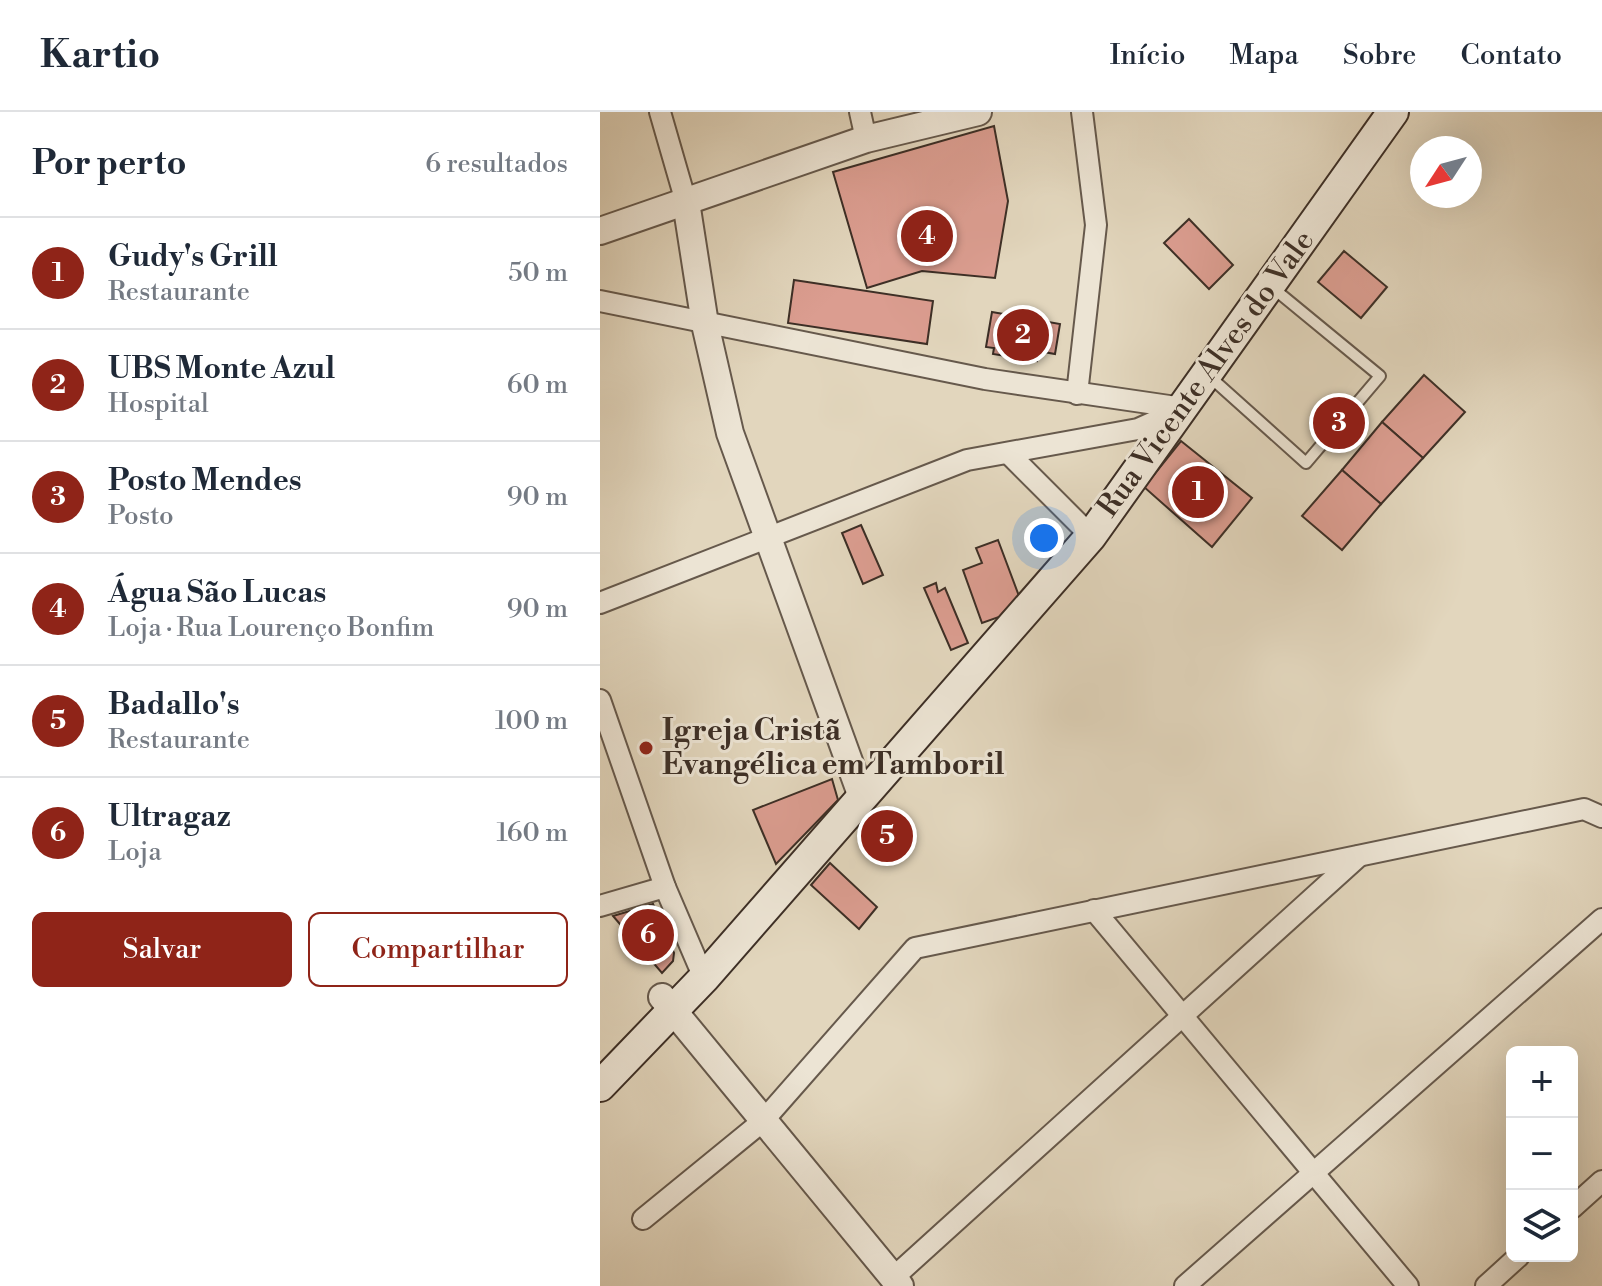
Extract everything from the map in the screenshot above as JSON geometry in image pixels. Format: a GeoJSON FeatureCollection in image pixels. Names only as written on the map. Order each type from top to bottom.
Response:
{"type":"FeatureCollection","features":[{"type":"Feature","properties":{"kind":"main road","name":"Rua Vicente Alves do Vale"},"geometry":{"type":"LineString","coordinates":[[600,1059],[668,1004],[699,984],[1091,536],[1393,112]]}},
{"type":"Feature","properties":{"kind":"main road","name":"Rua Vicente Alves do Vale"},"geometry":{"type":"LineString","coordinates":[[600,1086],[668,1004]]}},
{"type":"Feature","properties":{"kind":"street"},"geometry":{"type":"LineString","coordinates":[[660,112],[686,202],[705,324],[730,433],[862,797]]}},
{"type":"Feature","properties":{"kind":"street"},"geometry":{"type":"LineString","coordinates":[[860,112],[866,139]]}},
{"type":"Feature","properties":{"kind":"street"},"geometry":{"type":"LineString","coordinates":[[600,231],[866,139],[978,112]]}},
{"type":"Feature","properties":{"kind":"street"},"geometry":{"type":"LineString","coordinates":[[1077,394],[1096,225],[1082,112]]}},
{"type":"Feature","properties":{"kind":"street"},"geometry":{"type":"LineString","coordinates":[[600,301],[985,379],[1183,408]]}},
{"type":"Feature","properties":{"kind":"street"},"geometry":{"type":"LineString","coordinates":[[600,603],[967,460],[1138,429],[1183,408]]}},
{"type":"Feature","properties":{"kind":"street"},"geometry":{"type":"LineString","coordinates":[[1008,453],[1091,536]]}},
{"type":"Feature","properties":{"kind":"street"},"geometry":{"type":"LineString","coordinates":[[600,700],[699,984]]}},
{"type":"Feature","properties":{"kind":"street"},"geometry":{"type":"LineString","coordinates":[[643,1219],[763,1121],[915,948],[1584,809],[1602,817]]}},
{"type":"Feature","properties":{"kind":"street"},"geometry":{"type":"LineString","coordinates":[[668,1004],[896,1282],[1182,1016],[1360,856]]}},
{"type":"Feature","properties":{"kind":"street"},"geometry":{"type":"LineString","coordinates":[[600,906],[665,887]]}},
{"type":"Feature","properties":{"kind":"street"},"geometry":{"type":"LineString","coordinates":[[1094,910],[1408,1286]]}},
{"type":"Feature","properties":{"kind":"street"},"geometry":{"type":"LineString","coordinates":[[1185,1286],[1602,919]]}},
{"type":"Feature","properties":{"kind":"street"},"geometry":{"type":"LineString","coordinates":[[1578,1203],[1602,1181]]}},
{"type":"Feature","properties":{"kind":"street"},"geometry":{"type":"LineString","coordinates":[[1486,1286],[1512,1262]]}},
{"type":"Feature","properties":{"kind":"lane"},"geometry":{"type":"LineString","coordinates":[[1208,374],[1306,463],[1380,376],[1270,286]]}},
{"type":"Feature","properties":{"kind":"building"},"geometry":{"type":"Polygon","coordinates":[[[994,126],[1008,201],[995,278],[922,271],[867,288],[833,172],[994,126]]]}},
{"type":"Feature","properties":{"kind":"building"},"geometry":{"type":"Polygon","coordinates":[[[1189,219],[1233,265],[1209,289],[1164,243],[1189,219]]]}},
{"type":"Feature","properties":{"kind":"building"},"geometry":{"type":"Polygon","coordinates":[[[1344,251],[1387,287],[1361,318],[1318,282],[1344,251]]]}},
{"type":"Feature","properties":{"kind":"building"},"geometry":{"type":"Polygon","coordinates":[[[794,280],[933,301],[927,344],[788,323],[794,280]]]}},
{"type":"Feature","properties":{"kind":"building"},"geometry":{"type":"Polygon","coordinates":[[[992,312],[1060,324],[1055,354],[1038,351],[1037,361],[993,354],[994,348],[986,347],[992,312]]]}},
{"type":"Feature","properties":{"kind":"building"},"geometry":{"type":"Polygon","coordinates":[[[1424,375],[1465,412],[1423,458],[1382,422],[1424,375]]]}},
{"type":"Feature","properties":{"kind":"building"},"geometry":{"type":"Polygon","coordinates":[[[1382,422],[1423,458],[1381,504],[1342,470],[1382,422]]]}},
{"type":"Feature","properties":{"kind":"building"},"geometry":{"type":"Polygon","coordinates":[[[1181,441],[1252,498],[1212,547],[1144,487],[1181,441]]]}},
{"type":"Feature","properties":{"kind":"building"},"geometry":{"type":"Polygon","coordinates":[[[1342,470],[1381,504],[1342,550],[1302,516],[1342,470]]]}},
{"type":"Feature","properties":{"kind":"building"},"geometry":{"type":"Polygon","coordinates":[[[861,525],[883,575],[863,584],[842,533],[861,525]]]}},
{"type":"Feature","properties":{"kind":"building"},"geometry":{"type":"Polygon","coordinates":[[[998,540],[1019,596],[999,617],[982,623],[963,570],[982,563],[976,548],[998,540]]]}},
{"type":"Feature","properties":{"kind":"building"},"geometry":{"type":"Polygon","coordinates":[[[936,583],[938,592],[945,588],[968,643],[951,650],[924,588],[936,583]]]}},
{"type":"Feature","properties":{"kind":"building"},"geometry":{"type":"Polygon","coordinates":[[[832,779],[838,800],[776,864],[753,810],[832,779]]]}},
{"type":"Feature","properties":{"kind":"building"},"geometry":{"type":"Polygon","coordinates":[[[884,808],[914,840],[889,864],[859,832],[884,808]]]}},
{"type":"Feature","properties":{"kind":"building"},"geometry":{"type":"Polygon","coordinates":[[[830,863],[877,907],[859,929],[811,885],[830,863]]]}},
{"type":"Feature","properties":{"kind":"building"},"geometry":{"type":"Polygon","coordinates":[[[653,904],[674,953],[673,961],[662,973],[613,916],[653,904]]]}},
{"type":"Feature","properties":{"kind":"place","name":"Água São Lucas"},"geometry":{"type":"Point","coordinates":[927,236]}},
{"type":"Feature","properties":{"kind":"place","name":"UBS Monte Azul"},"geometry":{"type":"Point","coordinates":[1023,335]}},
{"type":"Feature","properties":{"kind":"place","name":"Posto Mendes"},"geometry":{"type":"Point","coordinates":[1339,423]}},
{"type":"Feature","properties":{"kind":"place","name":"Gudy's Grill"},"geometry":{"type":"Point","coordinates":[1198,492]}},
{"type":"Feature","properties":{"kind":"place","name":"Igreja Cristã Evangélica em Tamboril"},"geometry":{"type":"Point","coordinates":[646,748]}},
{"type":"Feature","properties":{"kind":"place","name":"Badallo's"},"geometry":{"type":"Point","coordinates":[887,836]}},
{"type":"Feature","properties":{"kind":"place","name":"Ultragaz"},"geometry":{"type":"Point","coordinates":[648,935]}}]}
